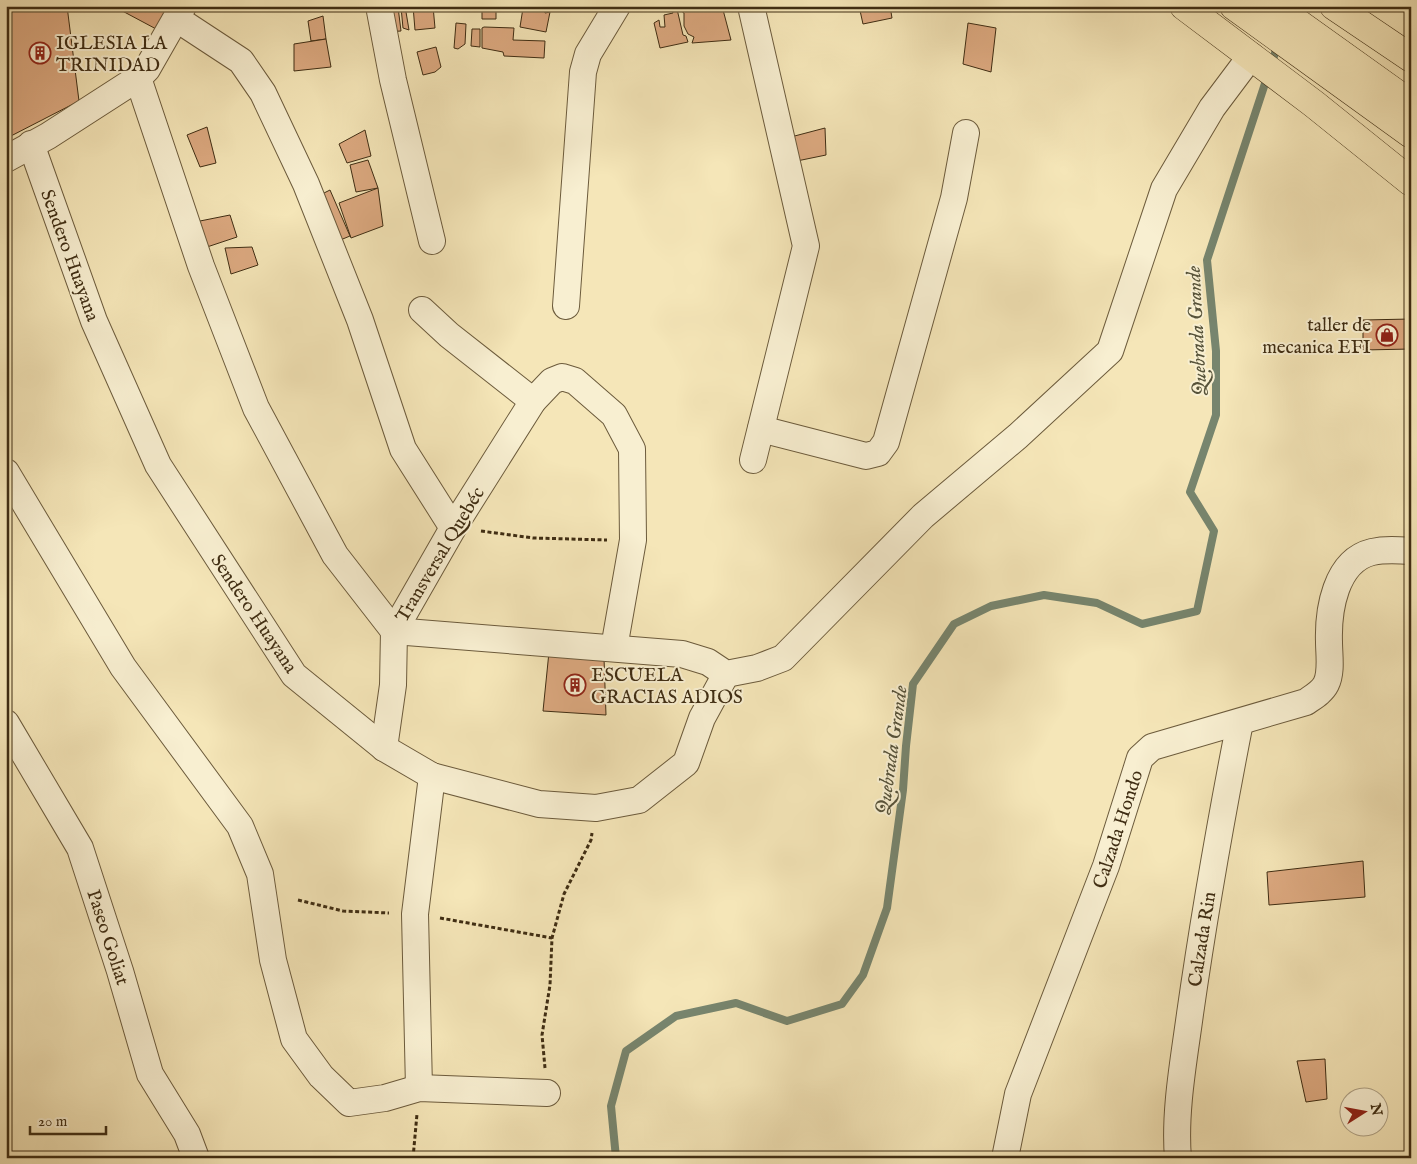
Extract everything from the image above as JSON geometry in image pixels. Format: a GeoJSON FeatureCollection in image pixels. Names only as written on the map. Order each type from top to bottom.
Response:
{"type":"FeatureCollection","features":[{"type":"Feature","properties":{"kind":"main road"},"geometry":{"type":"LineString","coordinates":[[1184,6],[1314,104],[1411,182]]}},
{"type":"Feature","properties":{"kind":"main road"},"geometry":{"type":"LineString","coordinates":[[1234,6],[1411,134]]}},
{"type":"Feature","properties":{"kind":"main road"},"geometry":{"type":"LineString","coordinates":[[1274,6],[1411,104]]}},
{"type":"Feature","properties":{"kind":"main road"},"geometry":{"type":"LineString","coordinates":[[1334,6],[1411,58]]}},
{"type":"Feature","properties":{"kind":"street"},"geometry":{"type":"LineString","coordinates":[[379,6],[393,80],[432,241]]}},
{"type":"Feature","properties":{"kind":"street"},"geometry":{"type":"LineString","coordinates":[[566,306],[583,72],[588,54],[617,6]]}},
{"type":"Feature","properties":{"kind":"street"},"geometry":{"type":"LineString","coordinates":[[751,6],[806,246],[753,460]]}},
{"type":"Feature","properties":{"kind":"street"},"geometry":{"type":"LineString","coordinates":[[6,159],[48,136],[138,78],[147,69],[180,13],[241,61],[263,93],[306,184],[360,320],[403,449],[453,528]]}},
{"type":"Feature","properties":{"kind":"street"},"geometry":{"type":"LineString","coordinates":[[138,78],[201,266],[256,408],[335,555],[394,631],[682,654],[708,662],[726,674],[757,668],[783,658],[923,516],[1018,436],[1110,351],[1164,189],[1212,108],[1256,60]]}},
{"type":"Feature","properties":{"kind":"street"},"geometry":{"type":"LineString","coordinates":[[761,429],[866,456],[878,452],[886,442],[954,198],[966,133]]}},
{"type":"Feature","properties":{"kind":"street","name":"Sendero Huayana"},"geometry":{"type":"LineString","coordinates":[[31,144],[94,321],[158,465],[294,675],[384,748],[432,776],[539,804],[596,808],[639,800],[686,763],[702,718],[726,674]]}},
{"type":"Feature","properties":{"kind":"street"},"geometry":{"type":"LineString","coordinates":[[422,310],[449,335],[533,401]]}},
{"type":"Feature","properties":{"kind":"street","name":"Transversal Quebéc"},"geometry":{"type":"LineString","coordinates":[[384,748],[393,685],[394,631],[453,528],[533,401],[552,381],[562,377],[575,381],[614,415],[632,449],[632,540]]}},
{"type":"Feature","properties":{"kind":"street"},"geometry":{"type":"LineString","coordinates":[[6,472],[123,667],[240,826],[260,874],[273,960],[294,1039],[321,1076],[349,1103],[385,1098],[419,1088],[547,1093]]}},
{"type":"Feature","properties":{"kind":"street"},"geometry":{"type":"LineString","coordinates":[[614,648],[632,540]]}},
{"type":"Feature","properties":{"kind":"street","name":"Calzada Hondo"},"geometry":{"type":"LineString","coordinates":[[1005,1158],[1018,1094],[1106,866],[1140,758],[1152,747],[1306,702],[1319,693],[1326,684],[1330,671],[1329,612],[1336,585],[1354,561],[1371,552],[1411,551]]}},
{"type":"Feature","properties":{"kind":"street","name":"Calzada Rin"},"geometry":{"type":"LineString","coordinates":[[1178,1158],[1177,1141],[1186,1048],[1201,934],[1240,722]]}},
{"type":"Feature","properties":{"kind":"street","name":"Paseo Goliat"},"geometry":{"type":"LineString","coordinates":[[6,723],[80,848],[120,971],[150,1074],[187,1134],[196,1158]]}},
{"type":"Feature","properties":{"kind":"street"},"geometry":{"type":"LineString","coordinates":[[419,1088],[415,914],[432,776]]}},
{"type":"Feature","properties":{"kind":"path"},"geometry":{"type":"LineString","coordinates":[[453,528],[533,538],[632,540]]}},
{"type":"Feature","properties":{"kind":"path"},"geometry":{"type":"LineString","coordinates":[[547,1093],[542,1035],[550,985],[552,938],[564,894],[591,840],[596,808]]}},
{"type":"Feature","properties":{"kind":"path"},"geometry":{"type":"LineString","coordinates":[[413,1158],[419,1088]]}},
{"type":"Feature","properties":{"kind":"building","name":"IGLESIA LA TRINIDAD"},"geometry":{"type":"Polygon","coordinates":[[[6,6],[67,6],[79,101],[7,138],[6,6]]]}},
{"type":"Feature","properties":{"kind":"building"},"geometry":{"type":"Polygon","coordinates":[[[113,6],[166,6],[158,30],[113,6]]]}},
{"type":"Feature","properties":{"kind":"building"},"geometry":{"type":"Polygon","coordinates":[[[381,6],[405,6],[409,30],[403,28],[401,7],[398,7],[401,31],[385,32],[381,6]]]}},
{"type":"Feature","properties":{"kind":"building"},"geometry":{"type":"Polygon","coordinates":[[[413,6],[433,6],[435,28],[415,30],[413,6]]]}},
{"type":"Feature","properties":{"kind":"building"},"geometry":{"type":"Polygon","coordinates":[[[482,6],[515,6],[515,10],[496,10],[496,19],[482,19],[482,6]]]}},
{"type":"Feature","properties":{"kind":"building"},"geometry":{"type":"Polygon","coordinates":[[[544,6],[545,13],[550,12],[546,32],[520,27],[523,8],[544,6]]]}},
{"type":"Feature","properties":{"kind":"building"},"geometry":{"type":"Polygon","coordinates":[[[722,6],[731,40],[692,43],[694,37],[688,34],[684,26],[684,13],[677,8],[722,6]]]}},
{"type":"Feature","properties":{"kind":"building"},"geometry":{"type":"Polygon","coordinates":[[[859,6],[890,6],[892,18],[863,24],[859,6]]]}},
{"type":"Feature","properties":{"kind":"building"},"geometry":{"type":"Polygon","coordinates":[[[677,9],[683,35],[686,36],[688,42],[660,48],[654,23],[659,20],[660,27],[665,27],[664,15],[673,13],[672,10],[677,9]]]}},
{"type":"Feature","properties":{"kind":"building"},"geometry":{"type":"Polygon","coordinates":[[[323,16],[326,39],[311,41],[308,21],[323,16]]]}},
{"type":"Feature","properties":{"kind":"building"},"geometry":{"type":"Polygon","coordinates":[[[456,23],[466,24],[465,44],[458,49],[454,48],[456,23]]]}},
{"type":"Feature","properties":{"kind":"building"},"geometry":{"type":"Polygon","coordinates":[[[968,23],[996,28],[991,72],[963,64],[968,23]]]}},
{"type":"Feature","properties":{"kind":"building"},"geometry":{"type":"Polygon","coordinates":[[[482,28],[514,28],[513,40],[545,41],[544,58],[504,56],[503,52],[482,48],[482,28]]]}},
{"type":"Feature","properties":{"kind":"building"},"geometry":{"type":"Polygon","coordinates":[[[472,29],[480,29],[480,47],[471,46],[472,29]]]}},
{"type":"Feature","properties":{"kind":"building"},"geometry":{"type":"Polygon","coordinates":[[[326,39],[331,67],[294,71],[294,44],[326,39]]]}},
{"type":"Feature","properties":{"kind":"building"},"geometry":{"type":"Polygon","coordinates":[[[436,47],[441,67],[435,72],[423,75],[417,52],[436,47]]]}},
{"type":"Feature","properties":{"kind":"building"},"geometry":{"type":"Polygon","coordinates":[[[207,127],[216,163],[200,167],[187,135],[207,127]]]}},
{"type":"Feature","properties":{"kind":"building"},"geometry":{"type":"Polygon","coordinates":[[[825,128],[826,155],[792,162],[787,138],[825,128]]]}},
{"type":"Feature","properties":{"kind":"building"},"geometry":{"type":"Polygon","coordinates":[[[365,130],[371,156],[347,163],[339,144],[365,130]]]}},
{"type":"Feature","properties":{"kind":"building"},"geometry":{"type":"Polygon","coordinates":[[[368,160],[378,188],[356,192],[350,165],[368,160]]]}},
{"type":"Feature","properties":{"kind":"building"},"geometry":{"type":"Polygon","coordinates":[[[378,188],[383,226],[351,238],[339,203],[378,188]]]}},
{"type":"Feature","properties":{"kind":"building"},"geometry":{"type":"Polygon","coordinates":[[[330,190],[350,236],[333,243],[316,197],[330,190]]]}},
{"type":"Feature","properties":{"kind":"building"},"geometry":{"type":"Polygon","coordinates":[[[230,215],[237,237],[201,249],[195,222],[230,215]]]}},
{"type":"Feature","properties":{"kind":"building"},"geometry":{"type":"Polygon","coordinates":[[[252,247],[258,265],[231,274],[225,248],[252,247]]]}},
{"type":"Feature","properties":{"kind":"building","name":"taller de mecanica EFI"},"geometry":{"type":"Polygon","coordinates":[[[1411,319],[1411,349],[1363,350],[1363,320],[1411,319]]]}},
{"type":"Feature","properties":{"kind":"building","name":"ESCUELA GRACIAS ADIOS"},"geometry":{"type":"Polygon","coordinates":[[[549,652],[604,658],[606,715],[543,711],[549,652]]]}},
{"type":"Feature","properties":{"kind":"building"},"geometry":{"type":"Polygon","coordinates":[[[1363,861],[1365,897],[1269,905],[1267,872],[1363,861]]]}},
{"type":"Feature","properties":{"kind":"building"},"geometry":{"type":"Polygon","coordinates":[[[1325,1059],[1327,1099],[1306,1102],[1297,1061],[1325,1059]]]}},
{"type":"Feature","properties":{"kind":"waterway","name":"Quebrada Grande"},"geometry":{"type":"LineString","coordinates":[[616,1158],[611,1106],[626,1051],[676,1016],[736,1003],[787,1021],[842,1004],[863,975],[887,908],[903,790],[913,684],[954,624],[991,606],[1044,595],[1097,603],[1142,624],[1197,611],[1214,531],[1190,492],[1216,415],[1216,351],[1207,260],[1278,44]]}},
{"type":"Feature","properties":{"kind":"place","name":"IGLESIA LA TRINIDAD"},"geometry":{"type":"Point","coordinates":[40,53]}},
{"type":"Feature","properties":{"kind":"place","name":"taller de mecanica EFI"},"geometry":{"type":"Point","coordinates":[1387,335]}},
{"type":"Feature","properties":{"kind":"place","name":"ESCUELA GRACIAS ADIOS"},"geometry":{"type":"Point","coordinates":[575,685]}}]}
